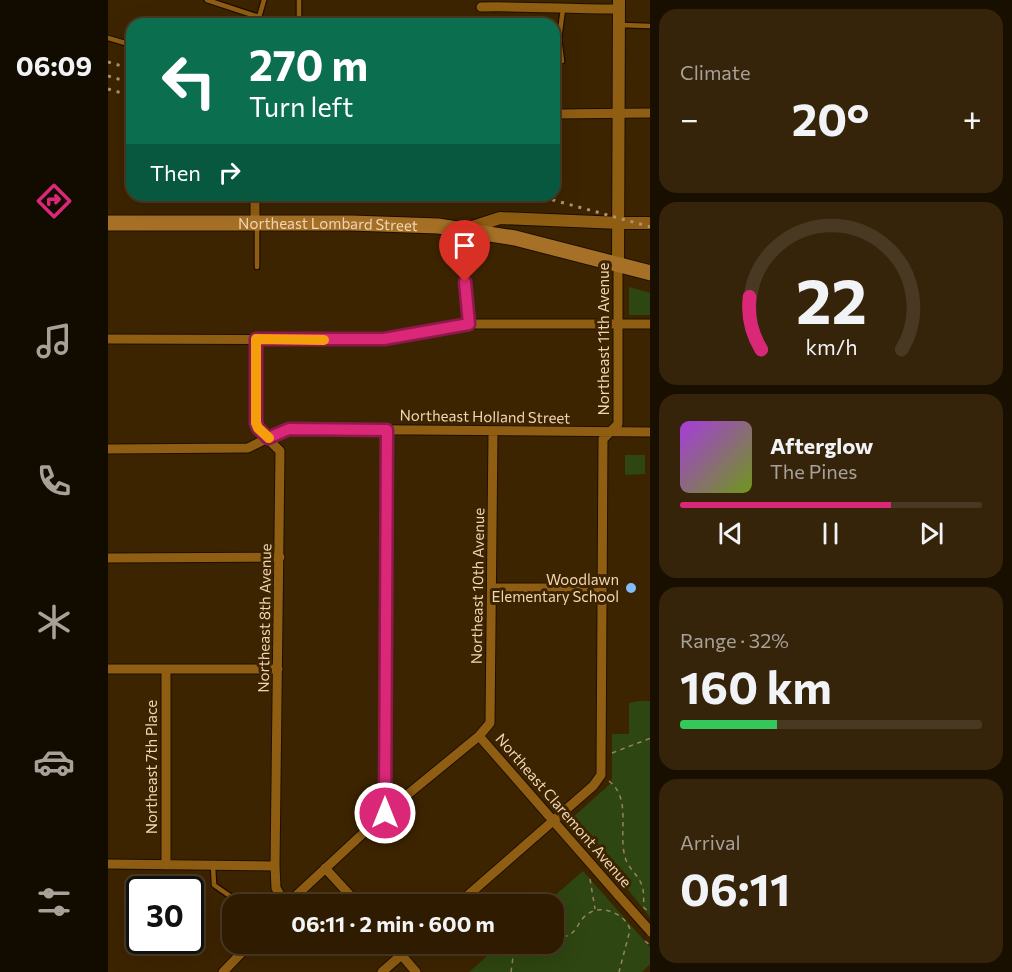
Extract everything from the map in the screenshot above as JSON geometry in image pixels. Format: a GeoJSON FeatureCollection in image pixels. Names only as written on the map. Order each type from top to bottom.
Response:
{"type":"FeatureCollection","features":[{"type":"Feature","properties":{"kind":"main road","name":"Northeast Lombard Street"},"geometry":{"type":"LineString","coordinates":[[108,223],[377,224],[466,229],[539,244],[650,273]]}},
{"type":"Feature","properties":{"kind":"street"},"geometry":{"type":"LineString","coordinates":[[481,7],[518,3],[563,9],[619,4]]}},
{"type":"Feature","properties":{"kind":"street","name":"Northeast 11th Avenue"},"geometry":{"type":"LineString","coordinates":[[599,779],[602,771],[603,439],[618,424],[619,4]]}},
{"type":"Feature","properties":{"kind":"street"},"geometry":{"type":"LineString","coordinates":[[560,114],[650,113]]}},
{"type":"Feature","properties":{"kind":"street"},"geometry":{"type":"LineString","coordinates":[[255,201],[256,223]]}},
{"type":"Feature","properties":{"kind":"street"},"geometry":{"type":"LineString","coordinates":[[469,324],[465,282],[466,229],[500,218],[650,223]]}},
{"type":"Feature","properties":{"kind":"street"},"geometry":{"type":"LineString","coordinates":[[108,339],[384,339],[469,324],[650,324]]}},
{"type":"Feature","properties":{"kind":"street","name":"Northeast 8th Avenue"},"geometry":{"type":"LineString","coordinates":[[256,339],[256,423],[280,451],[275,866],[276,888],[280,894]]}},
{"type":"Feature","properties":{"kind":"street","name":"Northeast Holland Street"},"geometry":{"type":"LineString","coordinates":[[108,449],[248,448],[289,429],[650,432]]}},
{"type":"Feature","properties":{"kind":"street"},"geometry":{"type":"LineString","coordinates":[[385,813],[387,430]]}},
{"type":"Feature","properties":{"kind":"street","name":"Northeast 10th Avenue"},"geometry":{"type":"LineString","coordinates":[[479,736],[490,723],[493,432]]}},
{"type":"Feature","properties":{"kind":"street"},"geometry":{"type":"LineString","coordinates":[[108,558],[280,557]]}},
{"type":"Feature","properties":{"kind":"street"},"geometry":{"type":"LineString","coordinates":[[492,588],[602,588]]}},
{"type":"Feature","properties":{"kind":"street"},"geometry":{"type":"LineString","coordinates":[[108,669],[278,669]]}},
{"type":"Feature","properties":{"kind":"street","name":"Northeast 7th Place"},"geometry":{"type":"LineString","coordinates":[[166,669],[166,865]]}},
{"type":"Feature","properties":{"kind":"street"},"geometry":{"type":"LineString","coordinates":[[297,894],[385,813],[479,736]]}},
{"type":"Feature","properties":{"kind":"street","name":"Northeast Claremont Avenue"},"geometry":{"type":"LineString","coordinates":[[479,736],[650,931]]}},
{"type":"Feature","properties":{"kind":"street"},"geometry":{"type":"LineString","coordinates":[[470,894],[599,779]]}},
{"type":"Feature","properties":{"kind":"street"},"geometry":{"type":"LineString","coordinates":[[108,864],[275,866]]}},
{"type":"Feature","properties":{"kind":"street"},"geometry":{"type":"LineString","coordinates":[[326,868],[349,894]]}},
{"type":"Feature","properties":{"kind":"street"},"geometry":{"type":"LineString","coordinates":[[223,972],[240,954]]}},
{"type":"Feature","properties":{"kind":"street"},"geometry":{"type":"LineString","coordinates":[[382,972],[401,955],[416,972]]}},
{"type":"Feature","properties":{"kind":"lane"},"geometry":{"type":"LineString","coordinates":[[207,0],[259,17],[264,0]]}},
{"type":"Feature","properties":{"kind":"lane"},"geometry":{"type":"LineString","coordinates":[[299,0],[299,18]]}},
{"type":"Feature","properties":{"kind":"lane"},"geometry":{"type":"LineString","coordinates":[[560,32],[563,9]]}},
{"type":"Feature","properties":{"kind":"lane"},"geometry":{"type":"LineString","coordinates":[[619,25],[650,26]]}},
{"type":"Feature","properties":{"kind":"lane"},"geometry":{"type":"LineString","coordinates":[[108,38],[126,43]]}},
{"type":"Feature","properties":{"kind":"lane"},"geometry":{"type":"LineString","coordinates":[[560,46],[562,61]]}},
{"type":"Feature","properties":{"kind":"lane"},"geometry":{"type":"LineString","coordinates":[[256,223],[257,267]]}},
{"type":"Feature","properties":{"kind":"lane"},"geometry":{"type":"LineString","coordinates":[[213,866],[214,885],[227,894]]}},
{"type":"Feature","properties":{"kind":"path"},"geometry":{"type":"LineString","coordinates":[[602,753],[612,753],[650,738]]}},
{"type":"Feature","properties":{"kind":"path"},"geometry":{"type":"LineString","coordinates":[[599,779],[612,783],[622,800],[621,821],[625,856],[645,893],[644,908],[650,912]]}},
{"type":"Feature","properties":{"kind":"path"},"geometry":{"type":"LineString","coordinates":[[591,864],[589,874],[595,910]]}},
{"type":"Feature","properties":{"kind":"path"},"geometry":{"type":"LineString","coordinates":[[564,937],[595,910],[615,914],[628,924],[629,938],[619,972]]}},
{"type":"Feature","properties":{"kind":"path"},"geometry":{"type":"LineString","coordinates":[[511,972],[513,954]]}},
{"type":"Feature","properties":{"kind":"green space"},"geometry":{"type":"Polygon","coordinates":[[[629,287],[650,293],[650,315],[629,315],[629,287]]]}},
{"type":"Feature","properties":{"kind":"green space"},"geometry":{"type":"Polygon","coordinates":[[[625,455],[645,455],[645,474],[625,475],[625,455]]]}},
{"type":"Feature","properties":{"kind":"green space"},"geometry":{"type":"Polygon","coordinates":[[[650,701],[650,917],[571,819],[610,784],[612,734],[629,734],[629,703],[650,701]]]}},
{"type":"Feature","properties":{"kind":"green space"},"geometry":{"type":"Polygon","coordinates":[[[583,871],[650,947],[650,964],[642,972],[469,972],[490,954],[564,954],[564,894],[557,894],[583,871]]]}},
{"type":"Feature","properties":{"kind":"railway"},"geometry":{"type":"LineString","coordinates":[[108,62],[126,67]]}},
{"type":"Feature","properties":{"kind":"railway"},"geometry":{"type":"LineString","coordinates":[[108,76],[126,81]]}},
{"type":"Feature","properties":{"kind":"railway"},"geometry":{"type":"LineString","coordinates":[[108,89],[126,94]]}},
{"type":"Feature","properties":{"kind":"railway"},"geometry":{"type":"LineString","coordinates":[[557,201],[650,227]]}},
{"type":"Feature","properties":{"kind":"slow traffic"},"geometry":{"type":"LineString","coordinates":[[269,438],[256,423],[256,339],[324,340]]}},
{"type":"Feature","properties":{"kind":"place","name":"Woodlawn Elementary School"},"geometry":{"type":"Point","coordinates":[631,588]}},
{"type":"Feature","properties":{"kind":"route"},"geometry":{"type":"LineString","coordinates":[[385,813],[387,430],[289,429],[268,438],[256,423],[256,339],[370,340],[469,324],[468,293],[465,282]]}}]}
